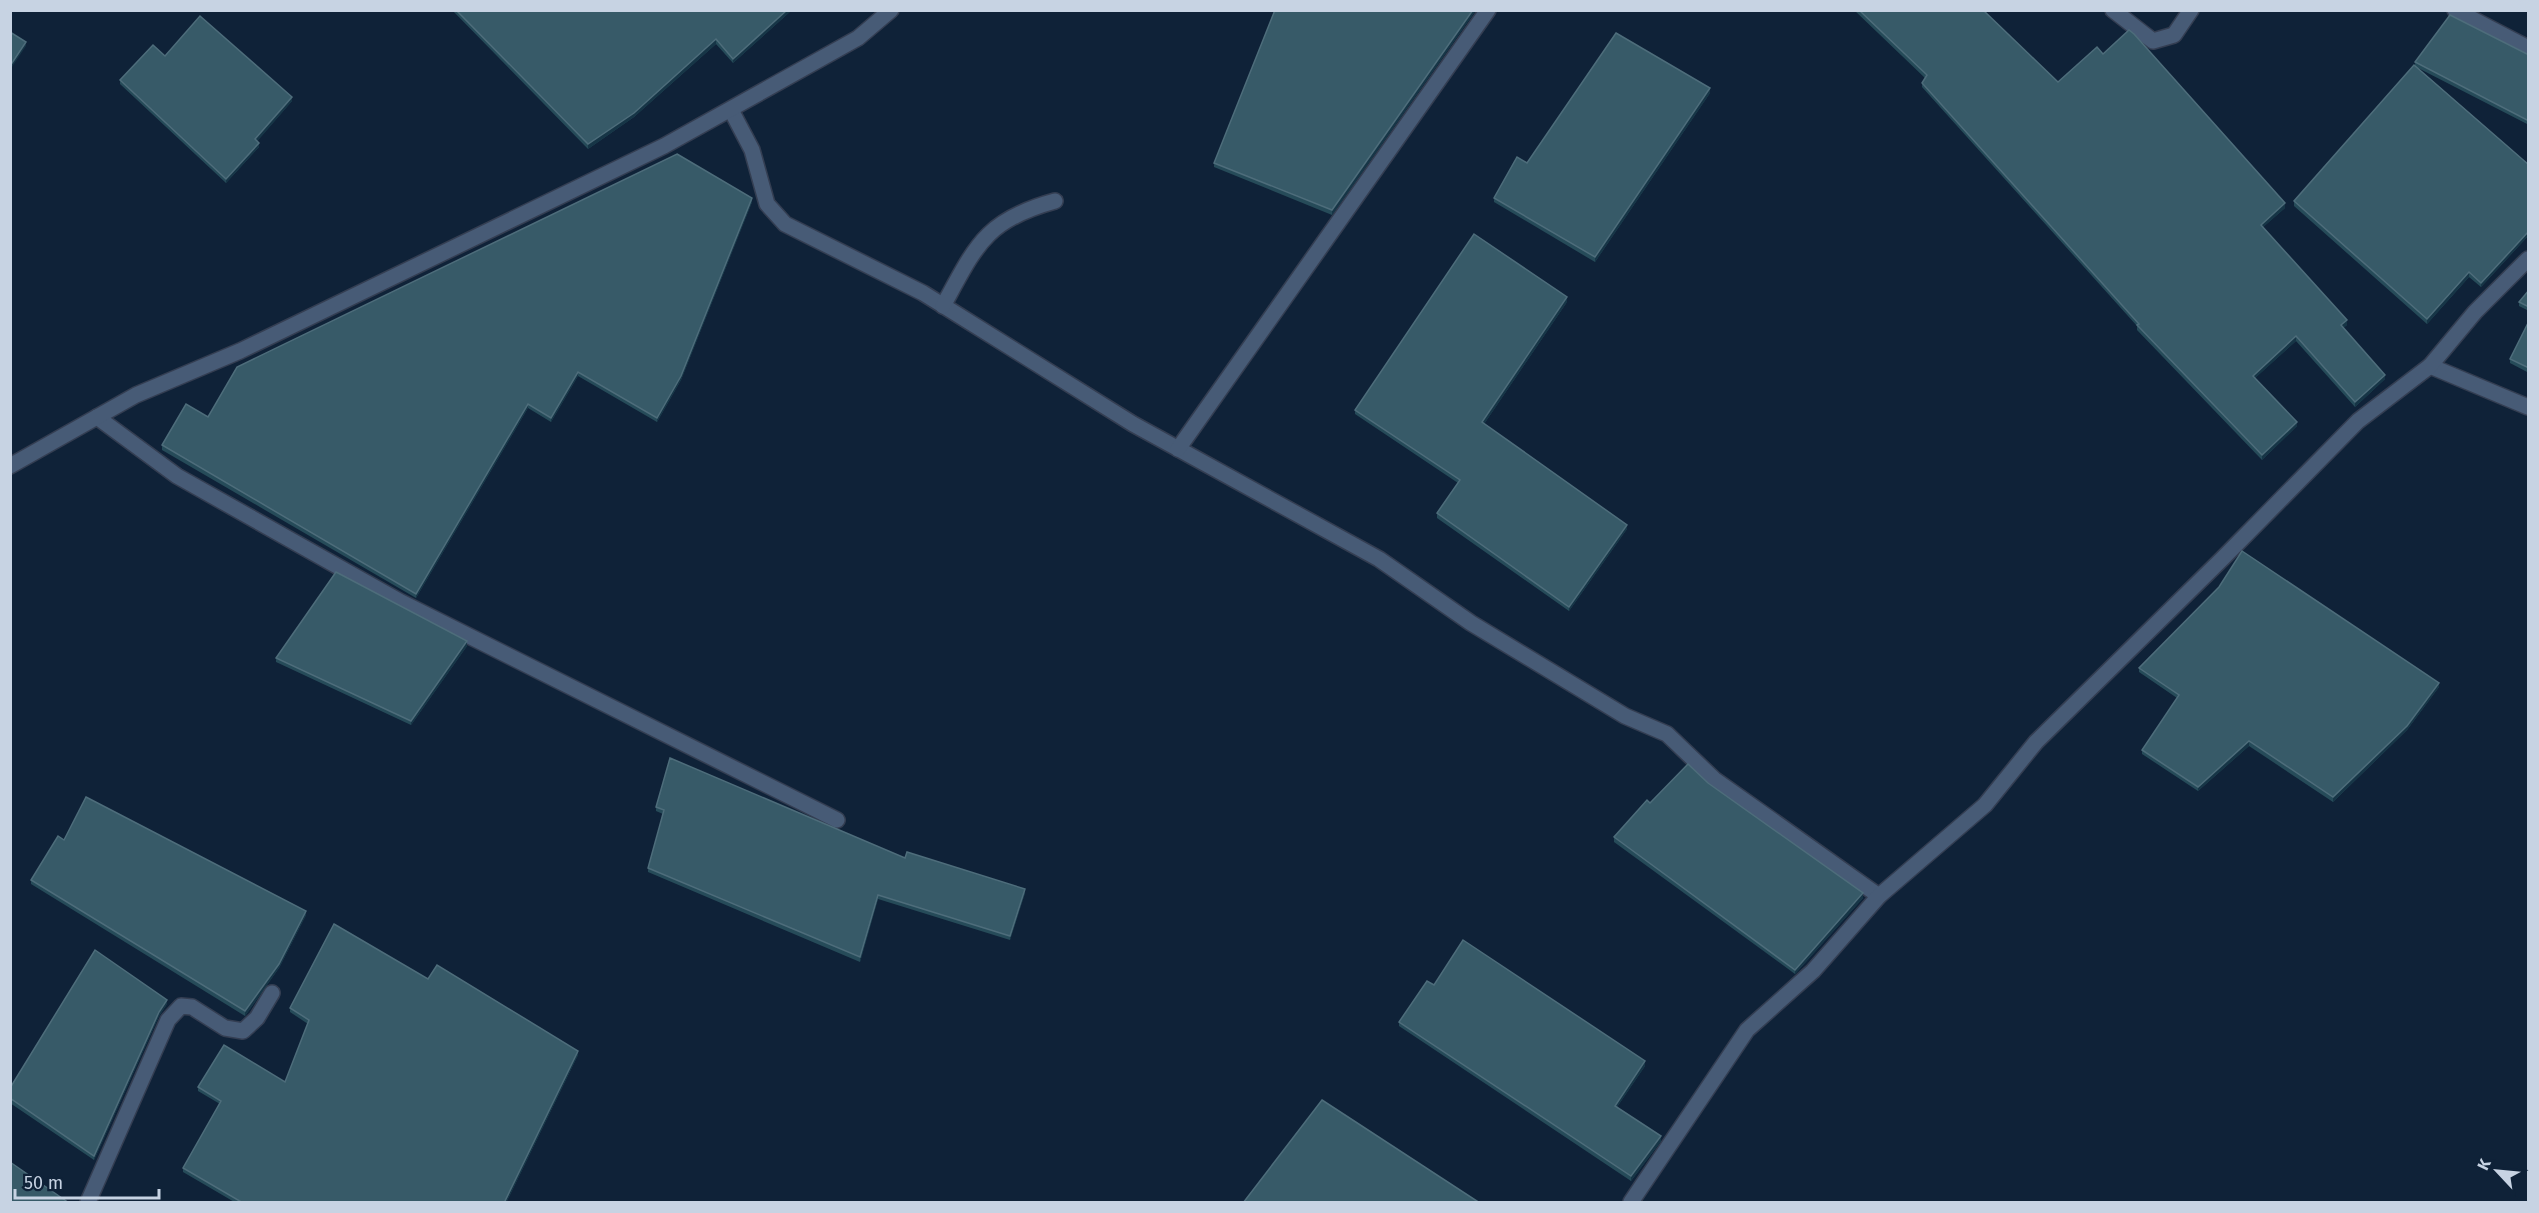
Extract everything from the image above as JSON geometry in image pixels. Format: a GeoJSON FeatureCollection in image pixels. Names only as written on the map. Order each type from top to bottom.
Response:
{"type":"FeatureCollection","features":[{"type":"Feature","properties":{"kind":"street"},"geometry":{"type":"LineString","coordinates":[[10,466],[136,395],[240,351],[620,168],[731,110],[858,38],[891,10]]}},
{"type":"Feature","properties":{"kind":"street"},"geometry":{"type":"LineString","coordinates":[[1178,449],[1488,10]]}},
{"type":"Feature","properties":{"kind":"street"},"geometry":{"type":"LineString","coordinates":[[2113,10],[2153,41],[2174,35],[2191,10]]}},
{"type":"Feature","properties":{"kind":"street"},"geometry":{"type":"LineString","coordinates":[[2455,10],[2529,48]]}},
{"type":"Feature","properties":{"kind":"street"},"geometry":{"type":"LineString","coordinates":[[731,110],[752,150],[767,204],[785,224],[924,293],[1178,449],[1379,559],[1471,623],[1625,716],[1667,734],[1714,779],[1879,896]]}},
{"type":"Feature","properties":{"kind":"street"},"geometry":{"type":"LineString","coordinates":[[943,306],[988,232],[1024,209],[1055,201]]}},
{"type":"Feature","properties":{"kind":"street"},"geometry":{"type":"LineString","coordinates":[[1631,1203],[1747,1030],[1813,971],[1879,896],[1985,805],[2036,742],[2358,421],[2430,366],[2475,312],[2529,259]]}},
{"type":"Feature","properties":{"kind":"street"},"geometry":{"type":"LineString","coordinates":[[2430,366],[2529,407]]}},
{"type":"Feature","properties":{"kind":"street"},"geometry":{"type":"LineString","coordinates":[[97,417],[177,476],[401,602],[837,820]]}},
{"type":"Feature","properties":{"kind":"street"},"geometry":{"type":"LineString","coordinates":[[88,1203],[168,1020],[181,1006],[192,1007],[225,1028],[243,1030],[256,1018],[272,993]]}},
{"type":"Feature","properties":{"kind":"building"},"geometry":{"type":"Polygon","coordinates":[[[456,10],[787,10],[733,59],[716,39],[634,113],[588,144],[456,10]]]}},
{"type":"Feature","properties":{"kind":"building"},"geometry":{"type":"Polygon","coordinates":[[[1275,10],[1473,10],[1332,210],[1214,163],[1275,10]]]}},
{"type":"Feature","properties":{"kind":"building"},"geometry":{"type":"Polygon","coordinates":[[[1859,10],[1983,10],[2058,82],[2097,47],[2103,54],[2129,30],[2285,203],[2261,225],[2347,320],[2341,325],[2385,375],[2355,402],[2296,336],[2253,376],[2297,422],[2262,455],[2137,325],[2139,324],[1922,83],[1927,75],[1859,10]]]}},
{"type":"Feature","properties":{"kind":"building"},"geometry":{"type":"Polygon","coordinates":[[[2450,15],[2529,55],[2529,121],[2415,62],[2450,15]]]}},
{"type":"Feature","properties":{"kind":"building"},"geometry":{"type":"Polygon","coordinates":[[[200,16],[292,97],[255,139],[259,143],[226,179],[120,80],[153,45],[165,56],[200,16]]]}},
{"type":"Feature","properties":{"kind":"building"},"geometry":{"type":"Polygon","coordinates":[[[10,32],[26,42],[10,66],[10,32]]]}},
{"type":"Feature","properties":{"kind":"building"},"geometry":{"type":"Polygon","coordinates":[[[1616,33],[1710,88],[1595,257],[1494,198],[1517,157],[1527,163],[1616,33]]]}},
{"type":"Feature","properties":{"kind":"building"},"geometry":{"type":"Polygon","coordinates":[[[2414,65],[2529,165],[2529,231],[2481,283],[2469,272],[2427,319],[2294,201],[2414,65]]]}},
{"type":"Feature","properties":{"kind":"building"},"geometry":{"type":"Polygon","coordinates":[[[677,154],[752,198],[681,376],[657,418],[578,372],[551,418],[528,404],[416,594],[162,445],[186,404],[208,417],[237,367],[677,154]]]}},
{"type":"Feature","properties":{"kind":"building"},"geometry":{"type":"Polygon","coordinates":[[[1474,234],[1567,297],[1482,422],[1627,525],[1569,607],[1437,513],[1460,480],[1355,410],[1474,234]]]}},
{"type":"Feature","properties":{"kind":"building"},"geometry":{"type":"Polygon","coordinates":[[[2529,290],[2529,307],[2519,302],[2529,290]]]}},
{"type":"Feature","properties":{"kind":"building"},"geometry":{"type":"Polygon","coordinates":[[[2529,321],[2529,368],[2510,359],[2529,321]]]}},
{"type":"Feature","properties":{"kind":"building"},"geometry":{"type":"Polygon","coordinates":[[[2242,551],[2439,683],[2407,726],[2333,797],[2249,741],[2198,787],[2142,750],[2179,695],[2139,668],[2219,587],[2242,551]]]}},
{"type":"Feature","properties":{"kind":"building"},"geometry":{"type":"Polygon","coordinates":[[[336,572],[467,641],[411,721],[276,658],[336,572]]]}},
{"type":"Feature","properties":{"kind":"building"},"geometry":{"type":"Polygon","coordinates":[[[670,758],[905,858],[907,852],[1025,889],[1010,936],[878,895],[860,957],[648,868],[664,810],[656,807],[670,758]]]}},
{"type":"Feature","properties":{"kind":"building"},"geometry":{"type":"Polygon","coordinates":[[[1688,764],[1708,783],[1863,893],[1795,970],[1614,837],[1647,800],[1650,803],[1688,764]]]}},
{"type":"Feature","properties":{"kind":"building"},"geometry":{"type":"Polygon","coordinates":[[[86,797],[306,911],[279,964],[245,1011],[31,880],[58,836],[64,840],[86,797]]]}},
{"type":"Feature","properties":{"kind":"building"},"geometry":{"type":"Polygon","coordinates":[[[334,924],[428,979],[437,965],[578,1051],[504,1203],[243,1203],[183,1168],[221,1101],[198,1087],[224,1045],[285,1082],[309,1020],[290,1008],[334,924]]]}},
{"type":"Feature","properties":{"kind":"building"},"geometry":{"type":"Polygon","coordinates":[[[1463,940],[1645,1061],[1615,1106],[1661,1136],[1631,1176],[1399,1022],[1427,981],[1434,985],[1463,940]]]}},
{"type":"Feature","properties":{"kind":"building"},"geometry":{"type":"Polygon","coordinates":[[[95,950],[167,1000],[159,1012],[94,1156],[10,1098],[10,1088],[95,950]]]}},
{"type":"Feature","properties":{"kind":"building"},"geometry":{"type":"Polygon","coordinates":[[[1322,1100],[1480,1203],[1243,1203],[1322,1100]]]}},
{"type":"Feature","properties":{"kind":"building"},"geometry":{"type":"Polygon","coordinates":[[[10,1162],[69,1203],[10,1203],[10,1162]]]}}]}
